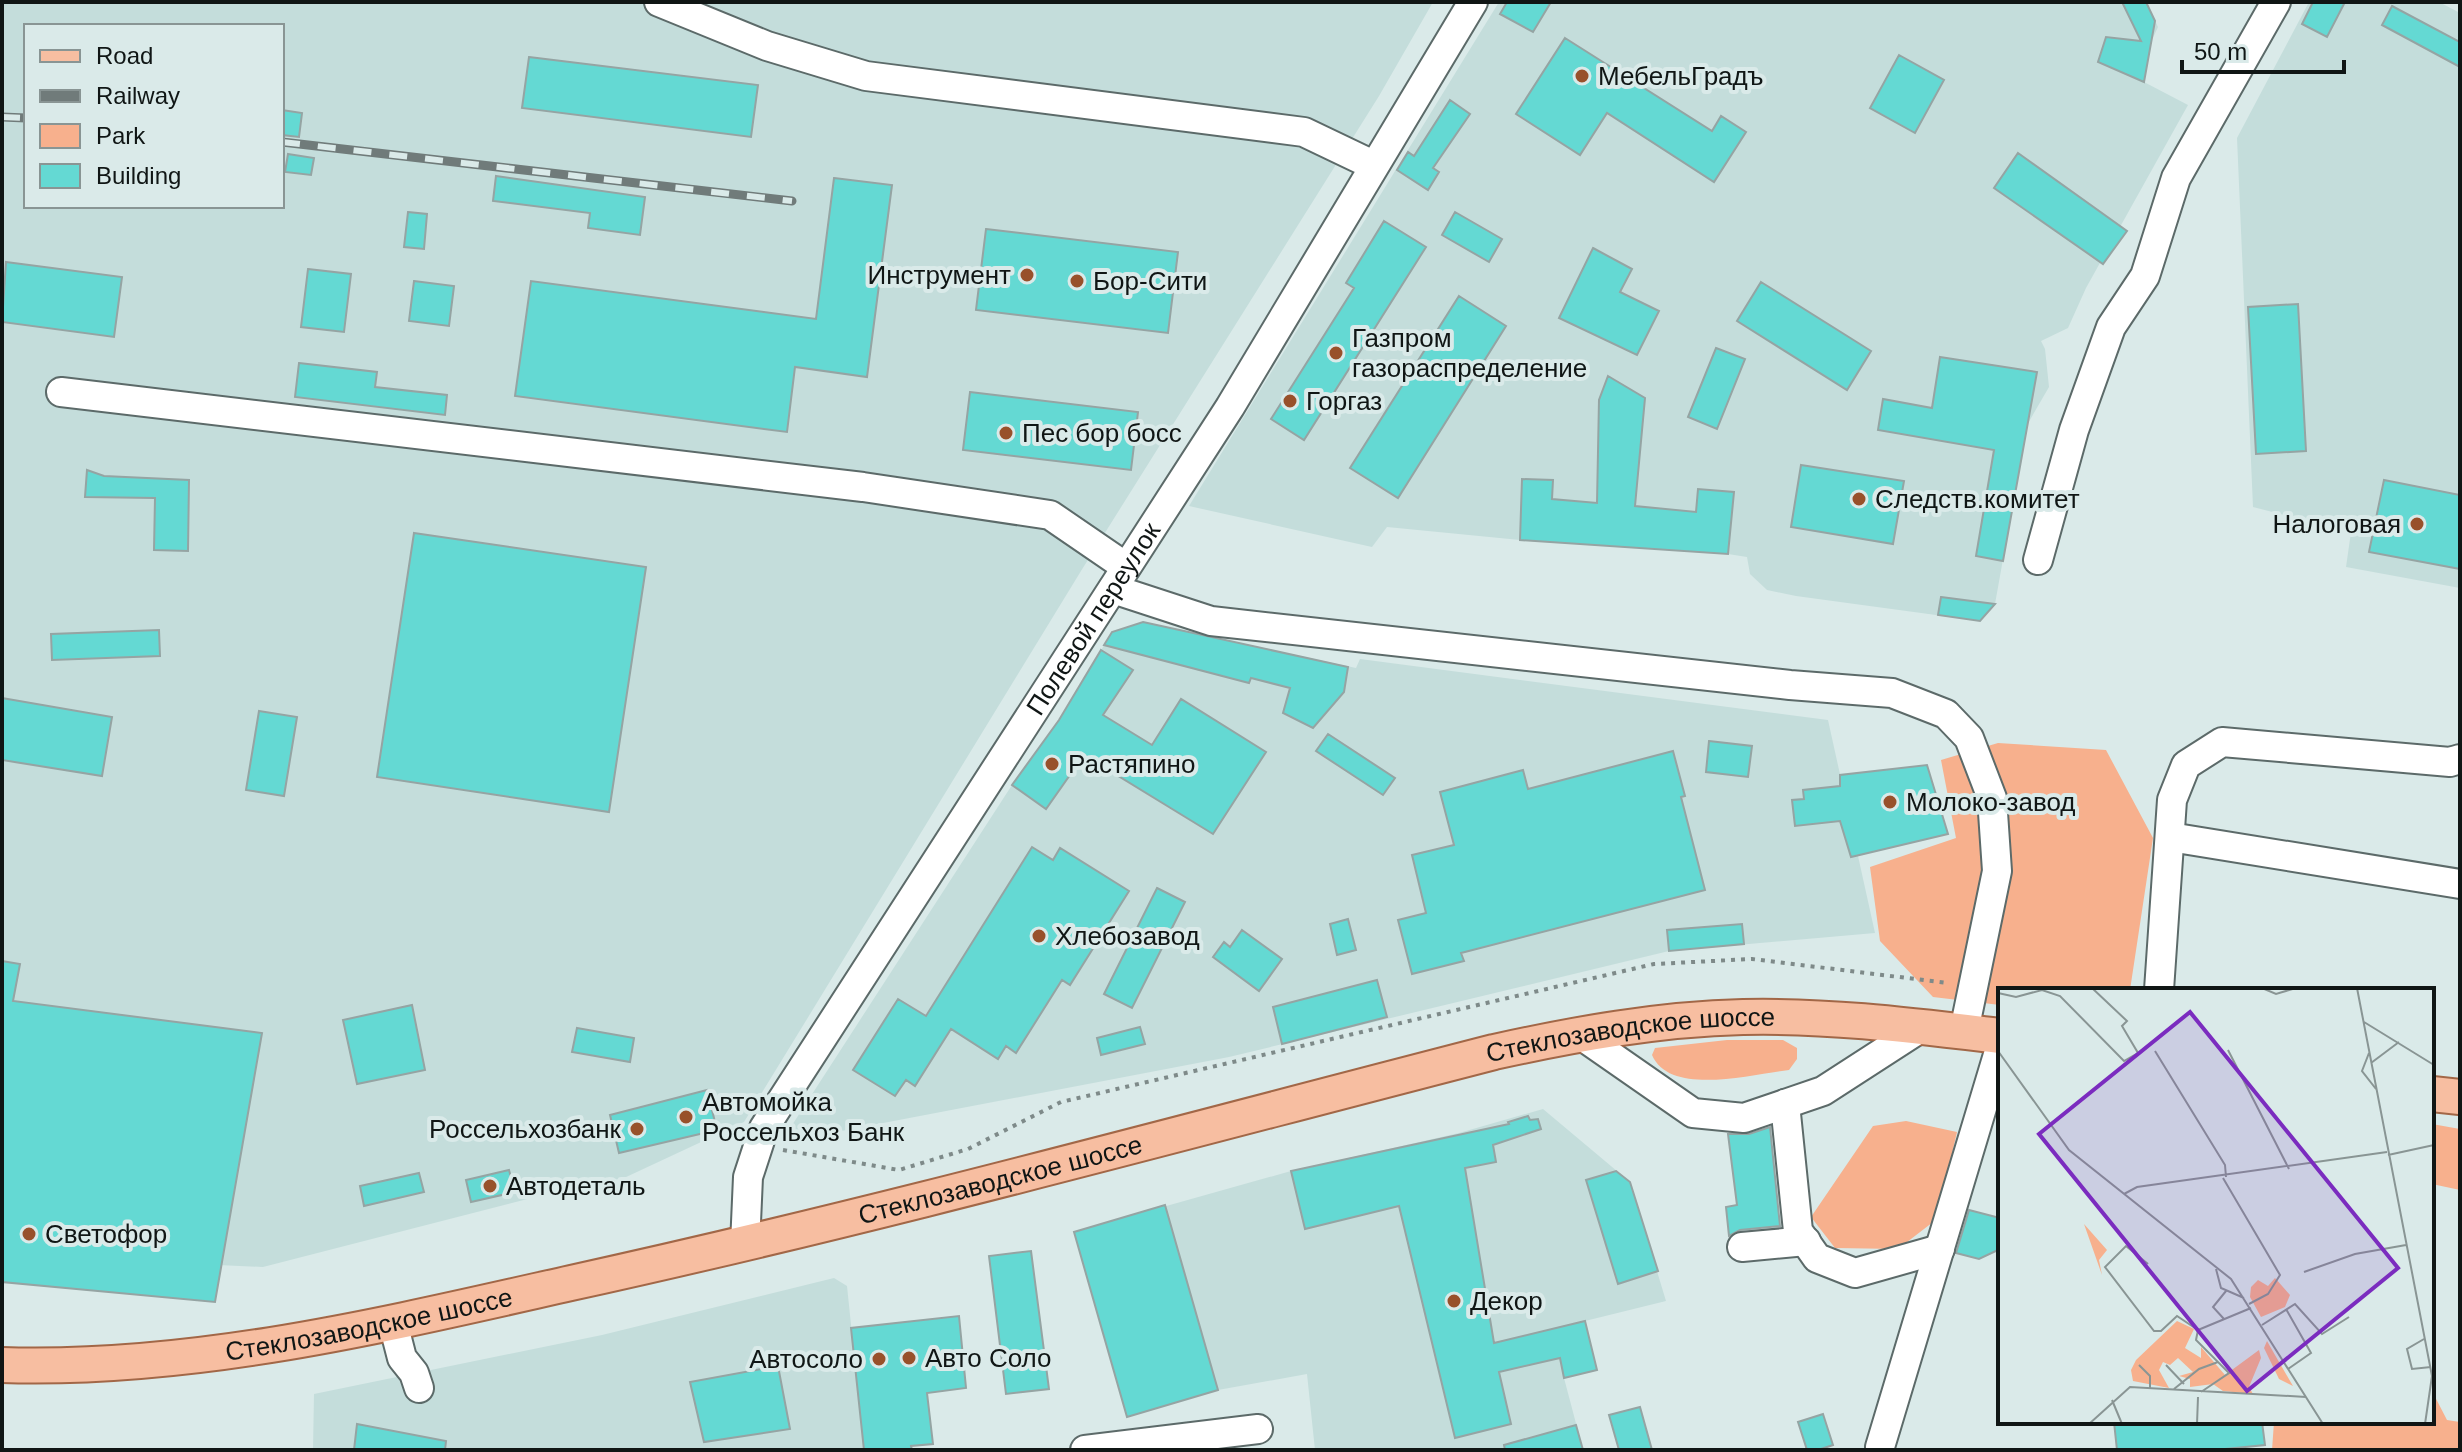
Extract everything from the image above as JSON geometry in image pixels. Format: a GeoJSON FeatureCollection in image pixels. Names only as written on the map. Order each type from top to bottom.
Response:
{"type":"FeatureCollection","features":[{"type":"Feature","properties":{"kind":"main road","name":"Стеклозаводское шоссе"},"geometry":{"type":"LineString","coordinates":[[2,1365],[84,1365],[216,1354],[393,1323],[745,1245],[1479,1055],[1578,1033],[1742,1017],[1802,1017],[1998,1036]]}},
{"type":"Feature","properties":{"kind":"main road"},"geometry":{"type":"LineString","coordinates":[[2434,1094],[2460,1097]]}},
{"type":"Feature","properties":{"kind":"street"},"geometry":{"type":"LineString","coordinates":[[659,2],[767,46],[866,76],[1304,132],[1373,165]]}},
{"type":"Feature","properties":{"kind":"street","name":"Полевой переулок"},"geometry":{"type":"LineString","coordinates":[[745,1245],[748,1177],[764,1128],[1230,407],[1473,2]]}},
{"type":"Feature","properties":{"kind":"street"},"geometry":{"type":"LineString","coordinates":[[2038,560],[2074,430],[2111,327],[2145,276],[2176,178],[2276,2]]}},
{"type":"Feature","properties":{"kind":"street"},"geometry":{"type":"LineString","coordinates":[[61,392],[863,487],[1050,515],[1120,578],[1211,621],[1790,685],[1892,693],[1946,714],[1969,738],[1992,798],[1997,871],[1964,1031]]}},
{"type":"Feature","properties":{"kind":"street"},"geometry":{"type":"LineString","coordinates":[[2159,988],[2172,800],[2186,765],[2222,742],[2450,762],[2460,759]]}},
{"type":"Feature","properties":{"kind":"street"},"geometry":{"type":"LineString","coordinates":[[2170,837],[2460,884]]}},
{"type":"Feature","properties":{"kind":"street"},"geometry":{"type":"LineString","coordinates":[[1578,1033],[1693,1113],[1744,1118],[1823,1091],[1922,1027]]}},
{"type":"Feature","properties":{"kind":"street"},"geometry":{"type":"LineString","coordinates":[[1877,1449],[1998,1055]]}},
{"type":"Feature","properties":{"kind":"street"},"geometry":{"type":"LineString","coordinates":[[1785,1104],[1798,1231],[1817,1258],[1855,1273],[1940,1249]]}},
{"type":"Feature","properties":{"kind":"street"},"geometry":{"type":"LineString","coordinates":[[1742,1247],[1806,1241]]}},
{"type":"Feature","properties":{"kind":"street"},"geometry":{"type":"LineString","coordinates":[[393,1323],[398,1348],[414,1373],[419,1388]]}},
{"type":"Feature","properties":{"kind":"street"},"geometry":{"type":"LineString","coordinates":[[1085,1450],[1258,1429]]}},
{"type":"Feature","properties":{"kind":"path"},"geometry":{"type":"LineString","coordinates":[[759,1146],[899,1170],[968,1149],[1061,1102],[1654,964],[1752,959],[1998,989]]}},
{"type":"Feature","properties":{"kind":"shaded area"},"geometry":{"type":"Polygon","coordinates":[[[2,2],[1433,2],[1379,96],[1081,571],[744,1122],[624,1178],[539,1196],[263,1267],[2,1255],[2,2]]]}},
{"type":"Feature","properties":{"kind":"shaded area"},"geometry":{"type":"Polygon","coordinates":[[[1499,2],[2146,2],[2158,27],[2151,42],[2144,82],[2188,105],[2086,288],[2068,328],[2041,341],[2045,349],[2049,387],[2027,425],[1995,604],[1980,621],[1767,590],[1750,574],[1747,557],[1728,554],[1520,540],[1387,527],[1372,547],[1189,506],[1499,2]]]}},
{"type":"Feature","properties":{"kind":"shaded area"},"geometry":{"type":"Polygon","coordinates":[[[2309,2],[2439,2],[2460,13],[2460,588],[2346,567],[2351,532],[2253,507],[2237,138],[2309,2]]]}},
{"type":"Feature","properties":{"kind":"shaded area"},"geometry":{"type":"Polygon","coordinates":[[[1143,622],[1356,668],[1360,659],[1828,720],[1875,933],[1669,951],[1229,1057],[789,1141],[785,1136],[1012,785],[1059,720],[1112,632],[1143,622]]]}},
{"type":"Feature","properties":{"kind":"shaded area"},"geometry":{"type":"Polygon","coordinates":[[[1543,1109],[1630,1182],[1666,1301],[1585,1321],[1597,1370],[1564,1378],[1583,1450],[1315,1450],[1307,1374],[1218,1390],[1127,1417],[1074,1232],[1291,1171],[1459,1133],[1543,1109]]]}},
{"type":"Feature","properties":{"kind":"shaded area"},"geometry":{"type":"Polygon","coordinates":[[[834,1278],[847,1286],[864,1450],[313,1450],[314,1394],[602,1335],[834,1278]]]}},
{"type":"Feature","properties":{"kind":"green space"},"geometry":{"type":"Polygon","coordinates":[[[1998,743],[2106,750],[2153,838],[2130,988],[1998,988],[1998,1005],[1933,997],[1880,941],[1870,867],[1956,838],[1941,760],[1998,743]]]}},
{"type":"Feature","properties":{"kind":"green space"},"geometry":{"type":"Polygon","coordinates":[[[1727,1040],[1783,1040],[1797,1048],[1797,1059],[1789,1070],[1713,1080],[1676,1076],[1662,1068],[1652,1055],[1655,1048],[1727,1040]]]}},
{"type":"Feature","properties":{"kind":"green space"},"geometry":{"type":"Polygon","coordinates":[[[1906,1121],[1957,1132],[1937,1219],[1898,1249],[1835,1248],[1811,1217],[1873,1126],[1906,1121]]]}},
{"type":"Feature","properties":{"kind":"green space"},"geometry":{"type":"Polygon","coordinates":[[[2434,1124],[2460,1129],[2460,1190],[2434,1184],[2434,1124]]]}},
{"type":"Feature","properties":{"kind":"green space"},"geometry":{"type":"Polygon","coordinates":[[[2434,1395],[2447,1420],[2460,1422],[2460,1450],[2272,1450],[2274,1424],[2434,1424],[2434,1395]]]}},
{"type":"Feature","properties":{"kind":"building"},"geometry":{"type":"Polygon","coordinates":[[[1507,2],[1551,2],[1533,32],[1500,14],[1507,2]]]}},
{"type":"Feature","properties":{"kind":"building"},"geometry":{"type":"Polygon","coordinates":[[[2122,2],[2146,2],[2155,21],[2144,82],[2098,62],[2106,37],[2141,41],[2122,2]]]}},
{"type":"Feature","properties":{"kind":"building"},"geometry":{"type":"Polygon","coordinates":[[[2313,2],[2345,2],[2327,37],[2302,24],[2313,2]]]}},
{"type":"Feature","properties":{"kind":"building"},"geometry":{"type":"Polygon","coordinates":[[[2392,6],[2460,42],[2460,67],[2382,25],[2392,6]]]}},
{"type":"Feature","properties":{"kind":"building","name":"МебельГрадъ"},"geometry":{"type":"Polygon","coordinates":[[[1565,38],[1712,131],[1721,116],[1746,132],[1714,182],[1607,113],[1580,155],[1516,114],[1565,38]]]}},
{"type":"Feature","properties":{"kind":"building"},"geometry":{"type":"Polygon","coordinates":[[[1899,55],[1944,80],[1915,133],[1870,108],[1899,55]]]}},
{"type":"Feature","properties":{"kind":"building"},"geometry":{"type":"Polygon","coordinates":[[[529,57],[758,85],[751,137],[522,108],[529,57]]]}},
{"type":"Feature","properties":{"kind":"building"},"geometry":{"type":"Polygon","coordinates":[[[1450,100],[1470,114],[1433,168],[1439,172],[1428,190],[1397,170],[1408,152],[1414,156],[1450,100]]]}},
{"type":"Feature","properties":{"kind":"building"},"geometry":{"type":"Polygon","coordinates":[[[284,110],[302,113],[299,137],[284,135],[284,110]]]}},
{"type":"Feature","properties":{"kind":"building"},"geometry":{"type":"Polygon","coordinates":[[[2018,153],[2127,231],[2103,264],[1994,188],[2018,153]]]}},
{"type":"Feature","properties":{"kind":"building"},"geometry":{"type":"Polygon","coordinates":[[[288,154],[314,158],[311,175],[285,172],[288,154]]]}},
{"type":"Feature","properties":{"kind":"building"},"geometry":{"type":"Polygon","coordinates":[[[496,176],[645,197],[640,235],[588,228],[590,213],[493,201],[496,176]]]}},
{"type":"Feature","properties":{"kind":"building"},"geometry":{"type":"Polygon","coordinates":[[[834,178],[892,185],[867,377],[795,367],[787,432],[515,396],[531,281],[816,319],[834,178]]]}},
{"type":"Feature","properties":{"kind":"building"},"geometry":{"type":"Polygon","coordinates":[[[408,212],[427,214],[424,249],[404,247],[408,212]]]}},
{"type":"Feature","properties":{"kind":"building"},"geometry":{"type":"Polygon","coordinates":[[[1455,212],[1502,239],[1489,262],[1442,235],[1455,212]]]}},
{"type":"Feature","properties":{"kind":"building","name":"Газпром газораспределение"},"geometry":{"type":"Polygon","coordinates":[[[1384,221],[1426,247],[1304,440],[1271,419],[1354,288],[1346,283],[1384,221]]]}},
{"type":"Feature","properties":{"kind":"building","name":"Бор-Сити"},"geometry":{"type":"Polygon","coordinates":[[[986,229],[1178,252],[1168,333],[976,310],[986,229]]]}},
{"type":"Feature","properties":{"kind":"building"},"geometry":{"type":"Polygon","coordinates":[[[1593,248],[1632,269],[1620,292],[1659,311],[1637,355],[1559,318],[1593,248]]]}},
{"type":"Feature","properties":{"kind":"building"},"geometry":{"type":"Polygon","coordinates":[[[6,262],[122,277],[114,337],[2,322],[6,262]]]}},
{"type":"Feature","properties":{"kind":"building"},"geometry":{"type":"Polygon","coordinates":[[[308,269],[351,274],[344,332],[301,327],[308,269]]]}},
{"type":"Feature","properties":{"kind":"building"},"geometry":{"type":"Polygon","coordinates":[[[414,281],[454,286],[449,326],[409,321],[414,281]]]}},
{"type":"Feature","properties":{"kind":"building"},"geometry":{"type":"Polygon","coordinates":[[[1761,282],[1871,351],[1847,390],[1737,321],[1761,282]]]}},
{"type":"Feature","properties":{"kind":"building"},"geometry":{"type":"Polygon","coordinates":[[[1459,296],[1506,326],[1398,498],[1350,468],[1459,296]]]}},
{"type":"Feature","properties":{"kind":"building"},"geometry":{"type":"Polygon","coordinates":[[[2298,304],[2306,451],[2256,454],[2248,307],[2298,304]]]}},
{"type":"Feature","properties":{"kind":"building"},"geometry":{"type":"Polygon","coordinates":[[[1716,348],[1745,359],[1717,429],[1688,417],[1716,348]]]}},
{"type":"Feature","properties":{"kind":"building"},"geometry":{"type":"Polygon","coordinates":[[[1940,357],[2037,372],[2003,561],[1976,556],[1994,450],[1878,430],[1883,399],[1932,408],[1940,357]]]}},
{"type":"Feature","properties":{"kind":"building"},"geometry":{"type":"Polygon","coordinates":[[[299,363],[377,372],[375,387],[447,395],[445,415],[295,397],[299,363]]]}},
{"type":"Feature","properties":{"kind":"building"},"geometry":{"type":"Polygon","coordinates":[[[1608,376],[1645,398],[1635,506],[1696,512],[1698,489],[1734,492],[1728,554],[1520,540],[1522,479],[1553,480],[1552,499],[1597,503],[1599,400],[1608,376]]]}},
{"type":"Feature","properties":{"kind":"building"},"geometry":{"type":"Polygon","coordinates":[[[970,392],[1138,412],[1131,470],[963,450],[970,392]]]}},
{"type":"Feature","properties":{"kind":"building"},"geometry":{"type":"Polygon","coordinates":[[[1801,465],[1904,481],[1893,544],[1791,527],[1801,465]]]}},
{"type":"Feature","properties":{"kind":"building"},"geometry":{"type":"Polygon","coordinates":[[[87,470],[104,476],[189,480],[188,551],[154,550],[155,498],[85,497],[87,470]]]}},
{"type":"Feature","properties":{"kind":"building","name":"Налоговая"},"geometry":{"type":"Polygon","coordinates":[[[2384,480],[2460,495],[2460,569],[2369,552],[2384,480]]]}},
{"type":"Feature","properties":{"kind":"building"},"geometry":{"type":"Polygon","coordinates":[[[414,533],[646,567],[609,812],[377,777],[414,533]]]}},
{"type":"Feature","properties":{"kind":"building"},"geometry":{"type":"Polygon","coordinates":[[[1941,597],[1995,604],[1980,621],[1938,615],[1941,597]]]}},
{"type":"Feature","properties":{"kind":"building"},"geometry":{"type":"Polygon","coordinates":[[[1143,622],[1348,667],[1344,692],[1313,728],[1283,713],[1290,688],[1251,678],[1249,683],[1104,645],[1112,632],[1143,622]]]}},
{"type":"Feature","properties":{"kind":"building"},"geometry":{"type":"Polygon","coordinates":[[[159,630],[160,656],[52,660],[51,634],[159,630]]]}},
{"type":"Feature","properties":{"kind":"building"},"geometry":{"type":"Polygon","coordinates":[[[1101,650],[1133,670],[1103,715],[1152,745],[1181,699],[1266,752],[1213,834],[1084,755],[1046,809],[1012,785],[1059,720],[1101,650]]]}},
{"type":"Feature","properties":{"kind":"building"},"geometry":{"type":"Polygon","coordinates":[[[2,698],[112,717],[102,776],[2,760],[2,698]]]}},
{"type":"Feature","properties":{"kind":"building"},"geometry":{"type":"Polygon","coordinates":[[[259,711],[297,717],[284,796],[246,790],[259,711]]]}},
{"type":"Feature","properties":{"kind":"building"},"geometry":{"type":"Polygon","coordinates":[[[1328,734],[1395,778],[1383,795],[1316,751],[1328,734]]]}},
{"type":"Feature","properties":{"kind":"building"},"geometry":{"type":"Polygon","coordinates":[[[1709,741],[1752,746],[1748,777],[1706,772],[1709,741]]]}},
{"type":"Feature","properties":{"kind":"building"},"geometry":{"type":"Polygon","coordinates":[[[1673,751],[1685,796],[1681,797],[1705,890],[1461,953],[1464,961],[1412,974],[1398,920],[1426,913],[1412,855],[1454,845],[1440,792],[1523,770],[1528,789],[1673,751]]]}},
{"type":"Feature","properties":{"kind":"building","name":"Молоко-завод"},"geometry":{"type":"Polygon","coordinates":[[[1927,765],[1948,834],[1851,857],[1840,821],[1795,826],[1792,800],[1804,799],[1803,790],[1840,786],[1840,775],[1927,765]]]}},
{"type":"Feature","properties":{"kind":"building","name":"Хлебозавод"},"geometry":{"type":"Polygon","coordinates":[[[1032,847],[1053,860],[1060,848],[1129,891],[1070,985],[1062,980],[1016,1053],[1006,1046],[998,1059],[951,1029],[915,1086],[906,1080],[895,1096],[853,1070],[898,999],[926,1016],[1032,847]]]}},
{"type":"Feature","properties":{"kind":"building"},"geometry":{"type":"Polygon","coordinates":[[[1157,888],[1185,902],[1132,1008],[1104,994],[1157,888]]]}},
{"type":"Feature","properties":{"kind":"building"},"geometry":{"type":"Polygon","coordinates":[[[1348,919],[1356,950],[1337,955],[1330,924],[1348,919]]]}},
{"type":"Feature","properties":{"kind":"building"},"geometry":{"type":"Polygon","coordinates":[[[1742,924],[1744,944],[1669,951],[1667,930],[1742,924]]]}},
{"type":"Feature","properties":{"kind":"building"},"geometry":{"type":"Polygon","coordinates":[[[1242,930],[1282,959],[1259,991],[1213,957],[1224,942],[1230,947],[1242,930]]]}},
{"type":"Feature","properties":{"kind":"building"},"geometry":{"type":"Polygon","coordinates":[[[2,961],[20,964],[13,1001],[262,1033],[215,1302],[2,1282],[2,961]]]}},
{"type":"Feature","properties":{"kind":"building"},"geometry":{"type":"Polygon","coordinates":[[[1377,980],[1387,1017],[1282,1044],[1273,1007],[1377,980]]]}},
{"type":"Feature","properties":{"kind":"building"},"geometry":{"type":"Polygon","coordinates":[[[412,1005],[425,1070],[357,1084],[343,1020],[412,1005]]]}},
{"type":"Feature","properties":{"kind":"building"},"geometry":{"type":"Polygon","coordinates":[[[1140,1027],[1145,1044],[1101,1055],[1097,1038],[1140,1027]]]}},
{"type":"Feature","properties":{"kind":"building"},"geometry":{"type":"Polygon","coordinates":[[[577,1028],[634,1038],[630,1062],[572,1052],[577,1028]]]}},
{"type":"Feature","properties":{"kind":"building"},"geometry":{"type":"Polygon","coordinates":[[[707,1090],[717,1130],[619,1153],[610,1115],[707,1090]]]}},
{"type":"Feature","properties":{"kind":"building","name":"Декор"},"geometry":{"type":"Polygon","coordinates":[[[1528,1116],[1530,1120],[1538,1119],[1541,1129],[1493,1145],[1496,1162],[1465,1168],[1494,1343],[1585,1321],[1597,1370],[1564,1378],[1560,1358],[1499,1372],[1511,1424],[1455,1438],[1399,1206],[1305,1229],[1291,1171],[1509,1124],[1528,1116]]]}},
{"type":"Feature","properties":{"kind":"building"},"geometry":{"type":"Polygon","coordinates":[[[1770,1127],[1780,1226],[1740,1230],[1729,1236],[1726,1207],[1737,1205],[1728,1134],[1749,1134],[1770,1127]]]}},
{"type":"Feature","properties":{"kind":"building","name":"Автодеталь"},"geometry":{"type":"Polygon","coordinates":[[[509,1170],[515,1192],[471,1202],[466,1180],[509,1170]]]}},
{"type":"Feature","properties":{"kind":"building"},"geometry":{"type":"Polygon","coordinates":[[[1616,1171],[1630,1182],[1658,1271],[1618,1284],[1586,1180],[1616,1171]]]}},
{"type":"Feature","properties":{"kind":"building"},"geometry":{"type":"Polygon","coordinates":[[[419,1173],[424,1192],[364,1206],[360,1186],[419,1173]]]}},
{"type":"Feature","properties":{"kind":"building"},"geometry":{"type":"Polygon","coordinates":[[[1165,1205],[1218,1390],[1127,1417],[1074,1232],[1165,1205]]]}},
{"type":"Feature","properties":{"kind":"building"},"geometry":{"type":"Polygon","coordinates":[[[1969,1210],[1998,1217],[1998,1250],[1979,1259],[1956,1253],[1969,1210]]]}},
{"type":"Feature","properties":{"kind":"building"},"geometry":{"type":"Polygon","coordinates":[[[1031,1251],[1049,1389],[1006,1394],[989,1256],[1031,1251]]]}},
{"type":"Feature","properties":{"kind":"building","name":"Авто Соло"},"geometry":{"type":"Polygon","coordinates":[[[959,1316],[966,1388],[927,1393],[933,1444],[911,1446],[912,1450],[864,1450],[851,1328],[959,1316]]]}},
{"type":"Feature","properties":{"kind":"building"},"geometry":{"type":"Polygon","coordinates":[[[778,1366],[790,1429],[704,1442],[690,1382],[778,1366]]]}},
{"type":"Feature","properties":{"kind":"building"},"geometry":{"type":"Polygon","coordinates":[[[1640,1407],[1652,1450],[1619,1450],[1609,1415],[1640,1407]]]}},
{"type":"Feature","properties":{"kind":"building"},"geometry":{"type":"Polygon","coordinates":[[[1823,1414],[1833,1445],[1807,1450],[1798,1422],[1823,1414]]]}},
{"type":"Feature","properties":{"kind":"building"},"geometry":{"type":"Polygon","coordinates":[[[357,1424],[446,1441],[445,1450],[354,1450],[357,1424]]]}},
{"type":"Feature","properties":{"kind":"building"},"geometry":{"type":"Polygon","coordinates":[[[2114,1424],[2262,1424],[2265,1445],[2215,1450],[2117,1450],[2114,1424]]]}},
{"type":"Feature","properties":{"kind":"building"},"geometry":{"type":"Polygon","coordinates":[[[1576,1425],[1583,1450],[1505,1450],[1504,1445],[1576,1425]]]}},
{"type":"Feature","properties":{"kind":"railway"},"geometry":{"type":"LineString","coordinates":[[2,117],[24,118]]}},
{"type":"Feature","properties":{"kind":"railway"},"geometry":{"type":"LineString","coordinates":[[284,142],[792,201]]}},
{"type":"Feature","properties":{"kind":"place","name":"МебельГрадъ"},"geometry":{"type":"Point","coordinates":[1582,76]}},
{"type":"Feature","properties":{"kind":"place","name":"Инструмент"},"geometry":{"type":"Point","coordinates":[1027,275]}},
{"type":"Feature","properties":{"kind":"place","name":"Бор-Сити"},"geometry":{"type":"Point","coordinates":[1077,281]}},
{"type":"Feature","properties":{"kind":"place","name":"Газпром газораспределение"},"geometry":{"type":"Point","coordinates":[1336,353]}},
{"type":"Feature","properties":{"kind":"place","name":"Горгаз"},"geometry":{"type":"Point","coordinates":[1290,401]}},
{"type":"Feature","properties":{"kind":"place","name":"Пес бор босс"},"geometry":{"type":"Point","coordinates":[1006,433]}},
{"type":"Feature","properties":{"kind":"place","name":"Следств.комитет"},"geometry":{"type":"Point","coordinates":[1859,499]}},
{"type":"Feature","properties":{"kind":"place","name":"Налоговая"},"geometry":{"type":"Point","coordinates":[2417,524]}},
{"type":"Feature","properties":{"kind":"place","name":"Растяпино"},"geometry":{"type":"Point","coordinates":[1052,764]}},
{"type":"Feature","properties":{"kind":"place","name":"Молоко-завод"},"geometry":{"type":"Point","coordinates":[1890,802]}},
{"type":"Feature","properties":{"kind":"place","name":"Хлебозавод"},"geometry":{"type":"Point","coordinates":[1039,936]}},
{"type":"Feature","properties":{"kind":"place","name":"Автомойка Россельхоз Банк"},"geometry":{"type":"Point","coordinates":[686,1117]}},
{"type":"Feature","properties":{"kind":"place","name":"Россельхозбанк"},"geometry":{"type":"Point","coordinates":[637,1129]}},
{"type":"Feature","properties":{"kind":"place","name":"Автодеталь"},"geometry":{"type":"Point","coordinates":[490,1186]}},
{"type":"Feature","properties":{"kind":"place","name":"Светофор"},"geometry":{"type":"Point","coordinates":[29,1234]}},
{"type":"Feature","properties":{"kind":"place","name":"Декор"},"geometry":{"type":"Point","coordinates":[1454,1301]}},
{"type":"Feature","properties":{"kind":"place","name":"Авто Соло"},"geometry":{"type":"Point","coordinates":[909,1358]}},
{"type":"Feature","properties":{"kind":"place","name":"Автосоло"},"geometry":{"type":"Point","coordinates":[879,1359]}}]}
